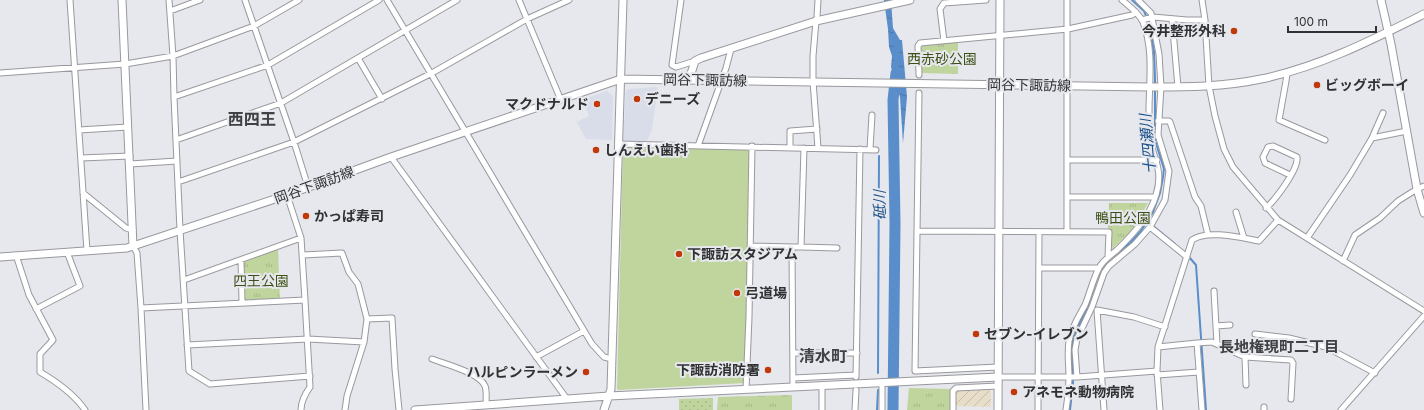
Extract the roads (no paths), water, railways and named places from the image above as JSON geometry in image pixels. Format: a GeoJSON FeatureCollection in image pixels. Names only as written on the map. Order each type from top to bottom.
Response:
{"type":"FeatureCollection","features":[{"type":"Feature","properties":{"kind":"main road"},"geometry":{"type":"LineString","coordinates":[[122,0],[133,246]]}},
{"type":"Feature","properties":{"kind":"main road"},"geometry":{"type":"LineString","coordinates":[[604,410],[609,396],[612,359],[623,0]]}},
{"type":"Feature","properties":{"kind":"main road"},"geometry":{"type":"LineString","coordinates":[[998,410],[1000,0]]}},
{"type":"Feature","properties":{"kind":"main road"},"geometry":{"type":"LineString","coordinates":[[1381,0],[1406,131],[1420,187],[1423,209]]}},
{"type":"Feature","properties":{"kind":"main road"},"geometry":{"type":"LineString","coordinates":[[689,80],[695,61],[701,58],[816,21],[881,4],[908,1]]}},
{"type":"Feature","properties":{"kind":"main road","name":"岡谷下諏訪線"},"geometry":{"type":"LineString","coordinates":[[0,256],[127,248],[308,187],[621,78],[1150,87],[1236,84],[1287,73],[1318,63],[1347,51],[1424,14]]}},
{"type":"Feature","properties":{"kind":"main road"},"geometry":{"type":"LineString","coordinates":[[415,410],[609,396],[998,377]]}},
{"type":"Feature","properties":{"kind":"street"},"geometry":{"type":"LineString","coordinates":[[70,0],[87,251]]}},
{"type":"Feature","properties":{"kind":"street"},"geometry":{"type":"LineString","coordinates":[[169,0],[173,56],[180,230],[190,371],[210,384],[310,376]]}},
{"type":"Feature","properties":{"kind":"street"},"geometry":{"type":"LineString","coordinates":[[170,11],[200,0]]}},
{"type":"Feature","properties":{"kind":"street"},"geometry":{"type":"LineString","coordinates":[[245,0],[281,103],[308,187]]}},
{"type":"Feature","properties":{"kind":"street"},"geometry":{"type":"LineString","coordinates":[[0,73],[125,64],[173,56],[254,26],[299,0]]}},
{"type":"Feature","properties":{"kind":"street"},"geometry":{"type":"LineString","coordinates":[[174,97],[268,65],[379,0]]}},
{"type":"Feature","properties":{"kind":"street"},"geometry":{"type":"LineString","coordinates":[[387,0],[432,73],[465,132],[592,344],[604,357],[612,359]]}},
{"type":"Feature","properties":{"kind":"street"},"geometry":{"type":"LineString","coordinates":[[176,140],[281,103],[457,0]]}},
{"type":"Feature","properties":{"kind":"street"},"geometry":{"type":"LineString","coordinates":[[519,0],[560,98]]}},
{"type":"Feature","properties":{"kind":"street"},"geometry":{"type":"LineString","coordinates":[[178,182],[294,142],[432,73],[527,19],[570,0]]}},
{"type":"Feature","properties":{"kind":"street"},"geometry":{"type":"LineString","coordinates":[[681,0],[672,65],[676,67],[695,61]]}},
{"type":"Feature","properties":{"kind":"street"},"geometry":{"type":"LineString","coordinates":[[818,0],[813,56],[813,81],[818,148]]}},
{"type":"Feature","properties":{"kind":"street"},"geometry":{"type":"LineString","coordinates":[[944,41],[940,9],[944,3],[986,0]]}},
{"type":"Feature","properties":{"kind":"street"},"geometry":{"type":"LineString","coordinates":[[1067,0],[1067,232]]}},
{"type":"Feature","properties":{"kind":"street"},"geometry":{"type":"LineString","coordinates":[[1077,377],[1075,350],[1077,339],[1092,307],[1104,273],[1132,241],[1156,197],[1159,182],[1157,160],[1152,148],[1149,134],[1149,48],[1143,20],[1122,0]]}},
{"type":"Feature","properties":{"kind":"street"},"geometry":{"type":"LineString","coordinates":[[1066,410],[1069,377],[1069,339],[1099,268],[1108,257],[1150,227],[1165,200],[1168,180],[1168,165],[1158,135],[1160,87],[1159,54],[1151,13],[1138,0]]}},
{"type":"Feature","properties":{"kind":"street"},"geometry":{"type":"LineString","coordinates":[[1202,0],[1210,86],[1215,116],[1224,149],[1233,167],[1266,208],[1278,220],[1424,311]]}},
{"type":"Feature","properties":{"kind":"street"},"geometry":{"type":"LineString","coordinates":[[919,75],[918,46],[920,43],[1068,29],[1132,15],[1136,12]]}},
{"type":"Feature","properties":{"kind":"street"},"geometry":{"type":"LineString","coordinates":[[1143,20],[1151,17],[1205,20]]}},
{"type":"Feature","properties":{"kind":"street"},"geometry":{"type":"LineString","coordinates":[[1172,19],[1178,87]]}},
{"type":"Feature","properties":{"kind":"street"},"geometry":{"type":"LineString","coordinates":[[698,146],[720,80],[728,62],[731,49]]}},
{"type":"Feature","properties":{"kind":"street"},"geometry":{"type":"LineString","coordinates":[[358,58],[382,98]]}},
{"type":"Feature","properties":{"kind":"street"},"geometry":{"type":"LineString","coordinates":[[1287,73],[1279,120],[1325,140]]}},
{"type":"Feature","properties":{"kind":"street"},"geometry":{"type":"LineString","coordinates":[[919,93],[915,371],[998,367]]}},
{"type":"Feature","properties":{"kind":"street"},"geometry":{"type":"LineString","coordinates":[[1306,238],[1350,175],[1372,138],[1383,113]]}},
{"type":"Feature","properties":{"kind":"street"},"geometry":{"type":"LineString","coordinates":[[618,144],[873,150],[872,115]]}},
{"type":"Feature","properties":{"kind":"street"},"geometry":{"type":"LineString","coordinates":[[1158,121],[1170,122],[1195,197],[1201,206],[1208,236]]}},
{"type":"Feature","properties":{"kind":"street"},"geometry":{"type":"LineString","coordinates":[[79,130],[128,127]]}},
{"type":"Feature","properties":{"kind":"street"},"geometry":{"type":"LineString","coordinates":[[790,148],[790,131],[817,129]]}},
{"type":"Feature","properties":{"kind":"street"},"geometry":{"type":"LineString","coordinates":[[1372,138],[1406,131]]}},
{"type":"Feature","properties":{"kind":"street"},"geometry":{"type":"LineString","coordinates":[[746,389],[752,146]]}},
{"type":"Feature","properties":{"kind":"street"},"geometry":{"type":"LineString","coordinates":[[1266,208],[1281,191],[1298,161],[1297,157],[1273,146],[1268,146],[1263,157],[1265,163],[1290,175]]}},
{"type":"Feature","properties":{"kind":"street"},"geometry":{"type":"LineString","coordinates":[[802,247],[804,148]]}},
{"type":"Feature","properties":{"kind":"street"},"geometry":{"type":"LineString","coordinates":[[793,378],[856,376],[860,149]]}},
{"type":"Feature","properties":{"kind":"street"},"geometry":{"type":"LineString","coordinates":[[391,157],[567,399]]}},
{"type":"Feature","properties":{"kind":"street"},"geometry":{"type":"LineString","coordinates":[[81,158],[177,161]]}},
{"type":"Feature","properties":{"kind":"street"},"geometry":{"type":"LineString","coordinates":[[1068,160],[1157,160]]}},
{"type":"Feature","properties":{"kind":"street"},"geometry":{"type":"LineString","coordinates":[[1343,261],[1355,235],[1380,218],[1398,201],[1420,187]]}},
{"type":"Feature","properties":{"kind":"street"},"geometry":{"type":"LineString","coordinates":[[83,193],[126,228],[133,230]]}},
{"type":"Feature","properties":{"kind":"street"},"geometry":{"type":"LineString","coordinates":[[287,194],[301,238],[303,255],[310,387],[304,396],[301,410]]}},
{"type":"Feature","properties":{"kind":"street"},"geometry":{"type":"LineString","coordinates":[[1068,197],[1156,197]]}},
{"type":"Feature","properties":{"kind":"street"},"geometry":{"type":"LineString","coordinates":[[1236,212],[1244,238]]}},
{"type":"Feature","properties":{"kind":"street"},"geometry":{"type":"LineString","coordinates":[[1160,410],[1157,373],[1158,347],[1192,240],[1197,236],[1229,235],[1259,241],[1278,220]]}},
{"type":"Feature","properties":{"kind":"street"},"geometry":{"type":"LineString","coordinates":[[1150,227],[1187,257]]}},
{"type":"Feature","properties":{"kind":"street"},"geometry":{"type":"LineString","coordinates":[[917,231],[1039,233],[1109,232],[1108,257]]}},
{"type":"Feature","properties":{"kind":"street"},"geometry":{"type":"LineString","coordinates":[[1038,410],[1039,233]]}},
{"type":"Feature","properties":{"kind":"street"},"geometry":{"type":"LineString","coordinates":[[184,280],[301,238]]}},
{"type":"Feature","properties":{"kind":"street"},"geometry":{"type":"LineString","coordinates":[[133,246],[137,253],[142,308],[146,410]]}},
{"type":"Feature","properties":{"kind":"street"},"geometry":{"type":"LineString","coordinates":[[750,246],[837,248]]}},
{"type":"Feature","properties":{"kind":"street"},"geometry":{"type":"LineString","coordinates":[[792,247],[793,386]]}},
{"type":"Feature","properties":{"kind":"street"},"geometry":{"type":"LineString","coordinates":[[36,309],[80,286],[67,252]]}},
{"type":"Feature","properties":{"kind":"street"},"geometry":{"type":"LineString","coordinates":[[303,255],[342,253],[349,272],[358,284],[367,319],[364,342],[347,396],[345,410]]}},
{"type":"Feature","properties":{"kind":"street"},"geometry":{"type":"LineString","coordinates":[[16,256],[29,295],[53,340],[40,354],[40,372],[66,390],[80,402],[85,410]]}},
{"type":"Feature","properties":{"kind":"street"},"geometry":{"type":"LineString","coordinates":[[241,260],[242,302]]}},
{"type":"Feature","properties":{"kind":"street"},"geometry":{"type":"LineString","coordinates":[[1039,268],[1099,268]]}},
{"type":"Feature","properties":{"kind":"street"},"geometry":{"type":"LineString","coordinates":[[1214,291],[1217,344]]}},
{"type":"Feature","properties":{"kind":"street"},"geometry":{"type":"LineString","coordinates":[[142,308],[305,300]]}},
{"type":"Feature","properties":{"kind":"street"},"geometry":{"type":"LineString","coordinates":[[1104,410],[1097,310],[1134,317],[1165,326]]}},
{"type":"Feature","properties":{"kind":"street"},"geometry":{"type":"LineString","coordinates":[[1341,410],[1424,316]]}},
{"type":"Feature","properties":{"kind":"street"},"geometry":{"type":"LineString","coordinates":[[367,319],[392,318],[399,410]]}},
{"type":"Feature","properties":{"kind":"street"},"geometry":{"type":"LineString","coordinates":[[1216,326],[1230,325]]}},
{"type":"Feature","properties":{"kind":"street"},"geometry":{"type":"LineString","coordinates":[[536,357],[584,331]]}},
{"type":"Feature","properties":{"kind":"street"},"geometry":{"type":"LineString","coordinates":[[1255,334],[1289,338],[1326,348],[1375,373]]}},
{"type":"Feature","properties":{"kind":"street"},"geometry":{"type":"LineString","coordinates":[[187,345],[308,339],[364,342]]}},
{"type":"Feature","properties":{"kind":"street"},"geometry":{"type":"LineString","coordinates":[[1158,347],[1212,342],[1245,357],[1291,360],[1293,363],[1291,399]]}},
{"type":"Feature","properties":{"kind":"street"},"geometry":{"type":"LineString","coordinates":[[1197,343],[1202,410]]}},
{"type":"Feature","properties":{"kind":"street"},"geometry":{"type":"LineString","coordinates":[[793,352],[857,353]]}},
{"type":"Feature","properties":{"kind":"street"},"geometry":{"type":"LineString","coordinates":[[1245,357],[1246,385]]}},
{"type":"Feature","properties":{"kind":"street"},"geometry":{"type":"LineString","coordinates":[[432,359],[467,372],[478,378],[485,386],[486,405]]}},
{"type":"Feature","properties":{"kind":"street"},"geometry":{"type":"LineString","coordinates":[[998,377],[1038,378],[1199,372]]}},
{"type":"Feature","properties":{"kind":"street"},"geometry":{"type":"LineString","coordinates":[[882,410],[883,382]]}},
{"type":"Feature","properties":{"kind":"street"},"geometry":{"type":"LineString","coordinates":[[822,385],[822,410]]}},
{"type":"Feature","properties":{"kind":"street"},"geometry":{"type":"LineString","coordinates":[[953,410],[953,391],[956,388],[998,386]]}},
{"type":"Feature","properties":{"kind":"street"},"geometry":{"type":"LineString","coordinates":[[855,410],[856,390]]}},
{"type":"Feature","properties":{"kind":"water"},"geometry":{"type":"Polygon","coordinates":[[[884,0],[891,0],[893,28],[900,40],[902,40],[907,97],[903,143],[900,97],[891,67],[892,56],[889,47],[884,0]]]}},
{"type":"Feature","properties":{"kind":"waterway","name":"十四瀬川"},"geometry":{"type":"LineString","coordinates":[[1070,410],[1073,384],[1073,339],[1087,308],[1099,272],[1108,260],[1130,243],[1141,231],[1153,212],[1160,193],[1163,177],[1164,169],[1155,140],[1154,52],[1149,22],[1144,11],[1132,0]]}},
{"type":"Feature","properties":{"kind":"waterway","name":"砥川"},"geometry":{"type":"LineString","coordinates":[[893,410],[895,224],[893,100],[896,73]]}},
{"type":"Feature","properties":{"kind":"waterway"},"geometry":{"type":"LineString","coordinates":[[878,373],[879,156]]}},
{"type":"Feature","properties":{"kind":"waterway"},"geometry":{"type":"LineString","coordinates":[[1147,221],[1175,244]]}},
{"type":"Feature","properties":{"kind":"waterway"},"geometry":{"type":"LineString","coordinates":[[1189,257],[1196,265],[1206,410]]}},
{"type":"Feature","properties":{"kind":"waterway"},"geometry":{"type":"LineString","coordinates":[[877,410],[878,390]]}},
{"type":"Feature","properties":{"kind":"place","name":"今井整形外科"},"geometry":{"type":"Point","coordinates":[1234,31]}},
{"type":"Feature","properties":{"kind":"place","name":"ビッグボーイ"},"geometry":{"type":"Point","coordinates":[1317,85]}},
{"type":"Feature","properties":{"kind":"place","name":"デニーズ"},"geometry":{"type":"Point","coordinates":[637,99]}},
{"type":"Feature","properties":{"kind":"place","name":"マクドナルド"},"geometry":{"type":"Point","coordinates":[597,104]}},
{"type":"Feature","properties":{"kind":"place","name":"しんえい歯科"},"geometry":{"type":"Point","coordinates":[596,150]}},
{"type":"Feature","properties":{"kind":"place","name":"かっぱ寿司"},"geometry":{"type":"Point","coordinates":[306,216]}},
{"type":"Feature","properties":{"kind":"place","name":"下諏訪スタジアム"},"geometry":{"type":"Point","coordinates":[679,254]}},
{"type":"Feature","properties":{"kind":"place","name":"弓道場"},"geometry":{"type":"Point","coordinates":[737,293]}},
{"type":"Feature","properties":{"kind":"place","name":"セブン-イレブン"},"geometry":{"type":"Point","coordinates":[976,334]}},
{"type":"Feature","properties":{"kind":"place","name":"下諏訪消防署"},"geometry":{"type":"Point","coordinates":[768,370]}},
{"type":"Feature","properties":{"kind":"place","name":"ハルピンラーメン"},"geometry":{"type":"Point","coordinates":[586,372]}},
{"type":"Feature","properties":{"kind":"place","name":"アネモネ動物病院"},"geometry":{"type":"Point","coordinates":[1014,392]}},
{"type":"Feature","properties":{"kind":"district","name":"西四王"},"geometry":{"type":"Point","coordinates":[252,119]}},
{"type":"Feature","properties":{"kind":"district","name":"長地権現町二丁目"},"geometry":{"type":"Point","coordinates":[1279,347]}},
{"type":"Feature","properties":{"kind":"district","name":"清水町"},"geometry":{"type":"Point","coordinates":[823,356]}},
{"type":"Feature","properties":{"kind":"park label","name":"西赤砂公園"},"geometry":{"type":"Point","coordinates":[942,59]}},
{"type":"Feature","properties":{"kind":"park label","name":"鴨田公園"},"geometry":{"type":"Point","coordinates":[1123,218]}},
{"type":"Feature","properties":{"kind":"park label","name":"四王公園"},"geometry":{"type":"Point","coordinates":[261,281]}}]}
